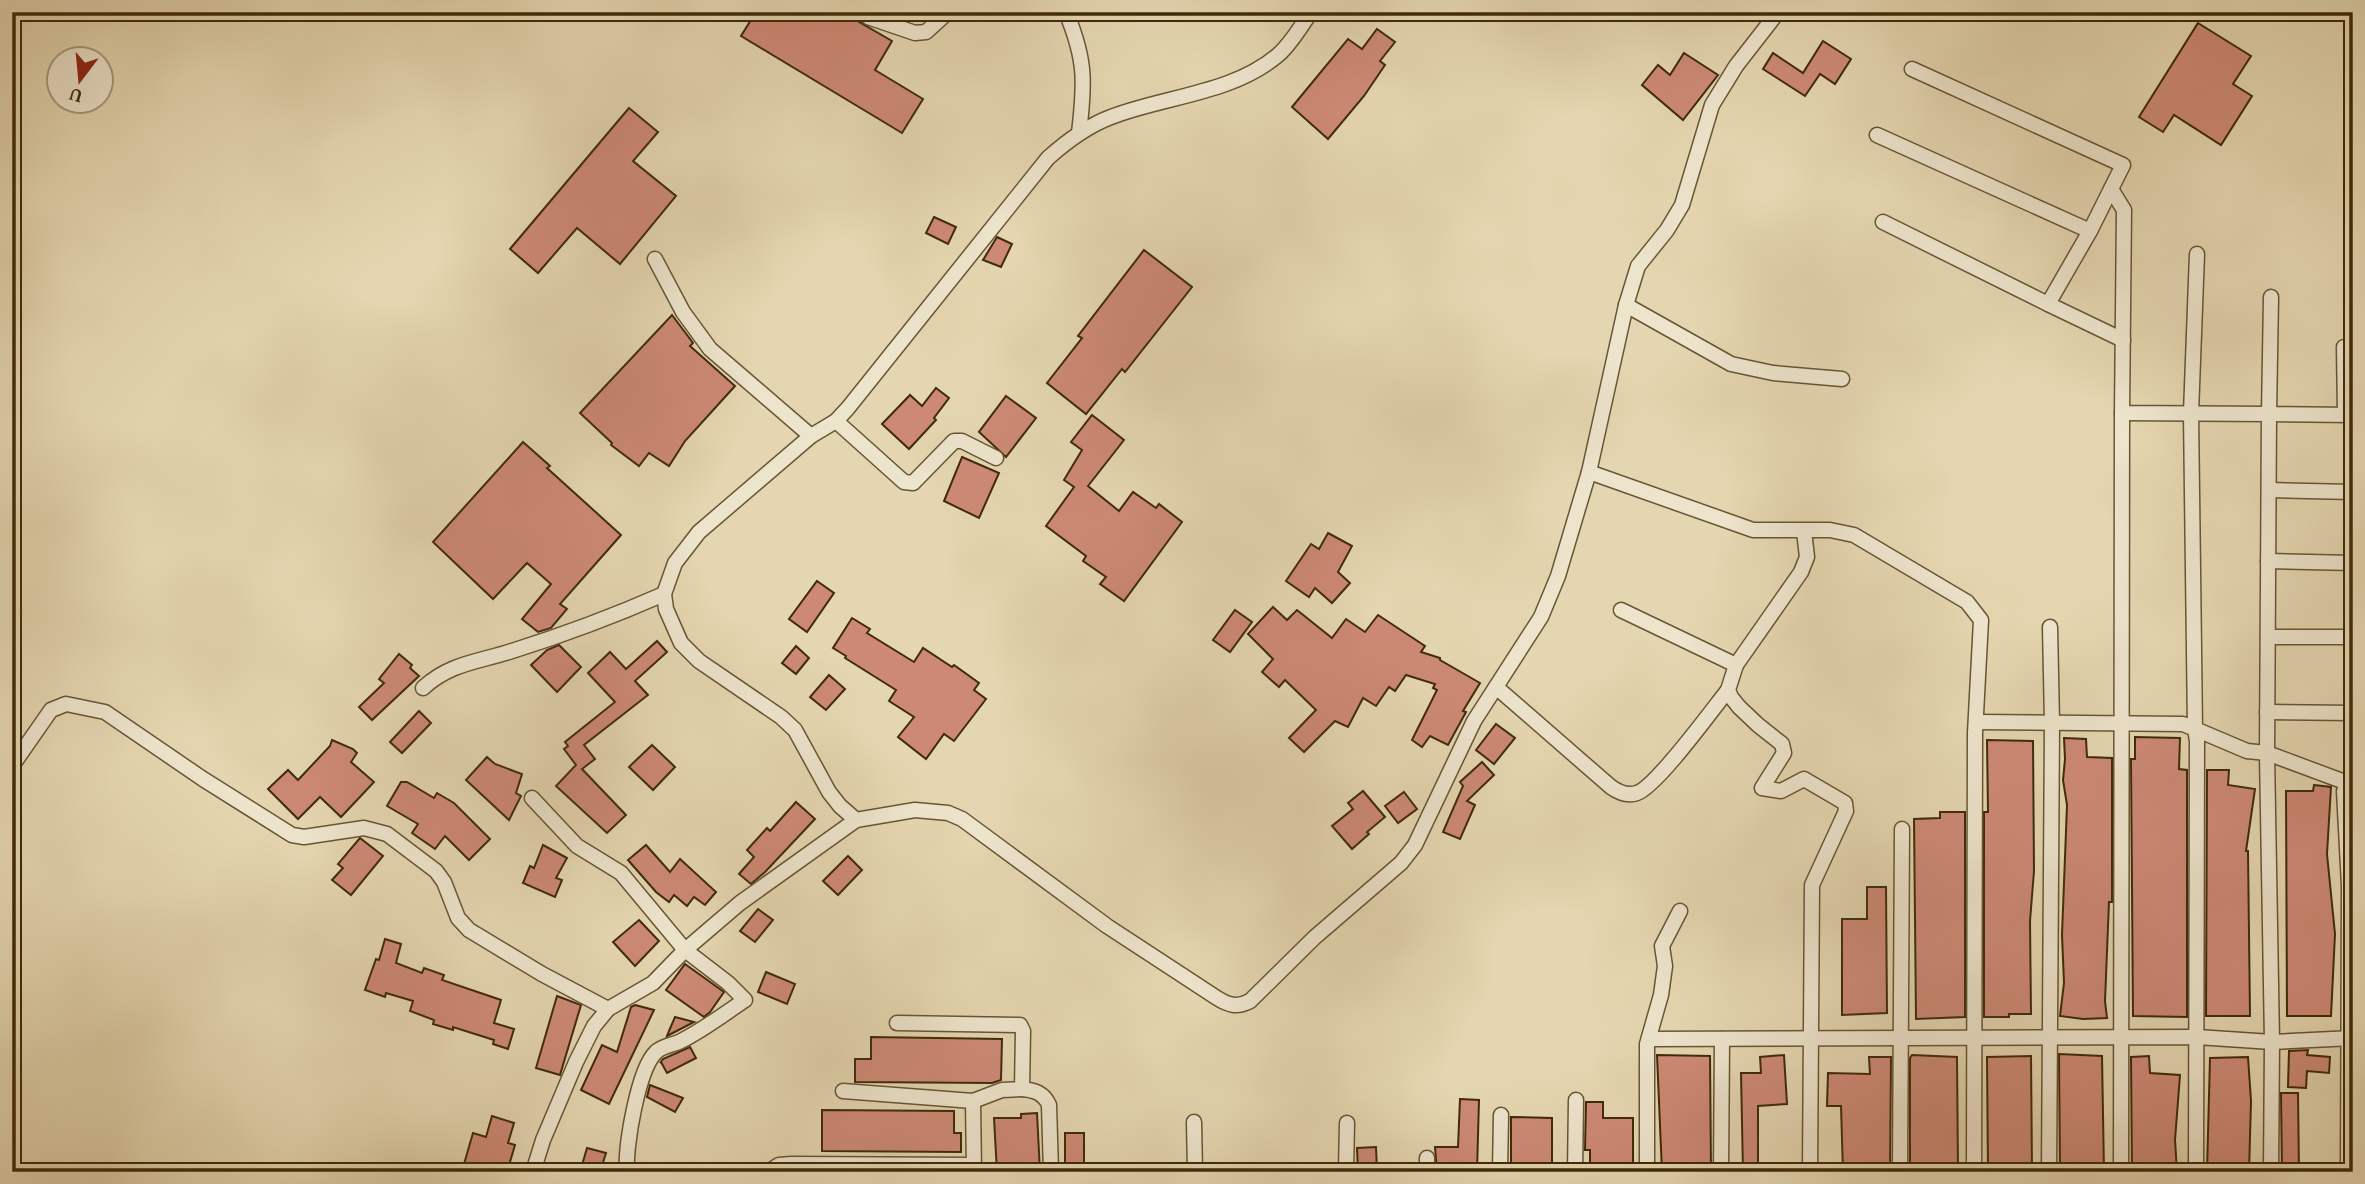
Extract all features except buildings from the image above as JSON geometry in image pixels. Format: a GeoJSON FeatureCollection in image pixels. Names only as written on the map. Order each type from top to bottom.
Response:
{"type":"FeatureCollection","features":[{"type":"Feature","properties":{"kind":"street"},"geometry":{"type":"LineString","coordinates":[[869,17],[915,33],[926,32],[948,12]]}},
{"type":"Feature","properties":{"kind":"street"},"geometry":{"type":"LineString","coordinates":[[1066,12],[1079,48],[1085,84],[1079,133]]}},
{"type":"Feature","properties":{"kind":"street"},"geometry":{"type":"LineString","coordinates":[[856,820],[840,806],[830,792],[795,730],[771,709],[699,662],[681,643],[672,628],[664,594],[675,563],[699,532],[811,436],[836,421],[1048,158],[1079,133],[1109,117],[1228,83],[1258,69],[1280,53],[1311,12]]}},
{"type":"Feature","properties":{"kind":"street"},"geometry":{"type":"LineString","coordinates":[[533,1172],[543,1140],[576,1062],[593,1026],[608,1009],[653,983],[685,950],[771,879],[856,820],[915,810],[948,813],[962,819],[1107,926],[1225,1002],[1242,1005],[1250,1001],[1315,937],[1401,863],[1415,845],[1474,721],[1545,608],[1558,576],[1588,472],[1626,305],[1641,260],[1667,230],[1682,205],[1712,105],[1736,66],[1779,12]]}},
{"type":"Feature","properties":{"kind":"street"},"geometry":{"type":"LineString","coordinates":[[1912,69],[2123,165],[2090,231],[2048,304]]}},
{"type":"Feature","properties":{"kind":"street"},"geometry":{"type":"LineString","coordinates":[[1877,135],[2090,231]]}},
{"type":"Feature","properties":{"kind":"street"},"geometry":{"type":"LineString","coordinates":[[2111,189],[2124,210],[2121,1172]]}},
{"type":"Feature","properties":{"kind":"street"},"geometry":{"type":"LineString","coordinates":[[1883,222],[2123,340]]}},
{"type":"Feature","properties":{"kind":"street"},"geometry":{"type":"LineString","coordinates":[[2196,1172],[2197,754],[2194,729],[2191,413],[2197,254]]}},
{"type":"Feature","properties":{"kind":"street"},"geometry":{"type":"LineString","coordinates":[[654,259],[683,312],[710,349],[811,436]]}},
{"type":"Feature","properties":{"kind":"street"},"geometry":{"type":"LineString","coordinates":[[2271,297],[2267,712],[2272,1042],[2271,1172]]}},
{"type":"Feature","properties":{"kind":"street"},"geometry":{"type":"LineString","coordinates":[[1626,305],[1731,364],[1773,373],[1842,379]]}},
{"type":"Feature","properties":{"kind":"street"},"geometry":{"type":"LineString","coordinates":[[2122,413],[2349,415],[2344,347]]}},
{"type":"Feature","properties":{"kind":"street"},"geometry":{"type":"LineString","coordinates":[[836,421],[909,484],[954,441],[962,441],[996,457]]}},
{"type":"Feature","properties":{"kind":"street"},"geometry":{"type":"LineString","coordinates":[[1588,472],[1753,530],[1830,530],[1854,535],[1968,602],[1980,620],[1973,1172]]}},
{"type":"Feature","properties":{"kind":"street"},"geometry":{"type":"LineString","coordinates":[[2269,490],[2353,492]]}},
{"type":"Feature","properties":{"kind":"street"},"geometry":{"type":"LineString","coordinates":[[1496,687],[1611,787],[1630,794],[1641,791],[1657,776],[1728,690],[1736,665],[1801,572],[1807,557],[1804,531]]}},
{"type":"Feature","properties":{"kind":"street"},"geometry":{"type":"LineString","coordinates":[[2268,561],[2353,563]]}},
{"type":"Feature","properties":{"kind":"street"},"geometry":{"type":"LineString","coordinates":[[423,688],[452,667],[593,624],[664,594]]}},
{"type":"Feature","properties":{"kind":"street"},"geometry":{"type":"LineString","coordinates":[[1621,610],[1736,665]]}},
{"type":"Feature","properties":{"kind":"street"},"geometry":{"type":"LineString","coordinates":[[2049,1172],[2052,723],[2050,627]]}},
{"type":"Feature","properties":{"kind":"street"},"geometry":{"type":"LineString","coordinates":[[2268,636],[2353,637]]}},
{"type":"Feature","properties":{"kind":"street"},"geometry":{"type":"LineString","coordinates":[[1728,690],[1739,707],[1782,744],[1784,753],[1762,788],[1781,791],[1804,779],[1845,803],[1846,811],[1812,885],[1810,1172]]}},
{"type":"Feature","properties":{"kind":"street"},"geometry":{"type":"LineString","coordinates":[[12,766],[56,706],[66,704],[105,712],[203,779],[292,835],[304,837],[364,828],[387,834],[436,871],[444,882],[458,918],[469,930],[542,974],[608,1009]]}},
{"type":"Feature","properties":{"kind":"street"},"geometry":{"type":"LineString","coordinates":[[2267,712],[2353,713]]}},
{"type":"Feature","properties":{"kind":"street"},"geometry":{"type":"LineString","coordinates":[[1977,722],[2183,724],[2247,751],[2267,753],[2349,788],[2351,1038],[2348,1172]]}},
{"type":"Feature","properties":{"kind":"street"},"geometry":{"type":"LineString","coordinates":[[532,798],[577,846],[621,873],[685,950],[728,983],[745,1000],[682,1041],[659,1049],[651,1058],[640,1085],[625,1156],[626,1172]]}},
{"type":"Feature","properties":{"kind":"street"},"geometry":{"type":"LineString","coordinates":[[1900,1172],[1902,829]]}},
{"type":"Feature","properties":{"kind":"street"},"geometry":{"type":"LineString","coordinates":[[1647,1172],[1647,1044],[1665,966],[1662,946],[1680,911]]}},
{"type":"Feature","properties":{"kind":"street"},"geometry":{"type":"LineString","coordinates":[[897,1023],[1020,1025],[1023,1031],[1022,1089]]}},
{"type":"Feature","properties":{"kind":"street"},"geometry":{"type":"LineString","coordinates":[[1650,1039],[2197,1037],[2272,1042],[2351,1038]]}},
{"type":"Feature","properties":{"kind":"street"},"geometry":{"type":"LineString","coordinates":[[1721,1172],[1722,1040]]}},
{"type":"Feature","properties":{"kind":"street"},"geometry":{"type":"LineString","coordinates":[[843,1091],[973,1101],[1002,1090],[1032,1090],[1044,1096],[1049,1105],[1051,1172]]}},
{"type":"Feature","properties":{"kind":"street"},"geometry":{"type":"LineString","coordinates":[[1575,1172],[1576,1100]]}},
{"type":"Feature","properties":{"kind":"street"},"geometry":{"type":"LineString","coordinates":[[768,1172],[779,1164],[974,1168],[973,1101]]}},
{"type":"Feature","properties":{"kind":"street"},"geometry":{"type":"LineString","coordinates":[[1500,1172],[1501,1115]]}},
{"type":"Feature","properties":{"kind":"street"},"geometry":{"type":"LineString","coordinates":[[1194,1122],[1195,1172]]}},
{"type":"Feature","properties":{"kind":"street"},"geometry":{"type":"LineString","coordinates":[[1346,1172],[1348,1123]]}}]}
